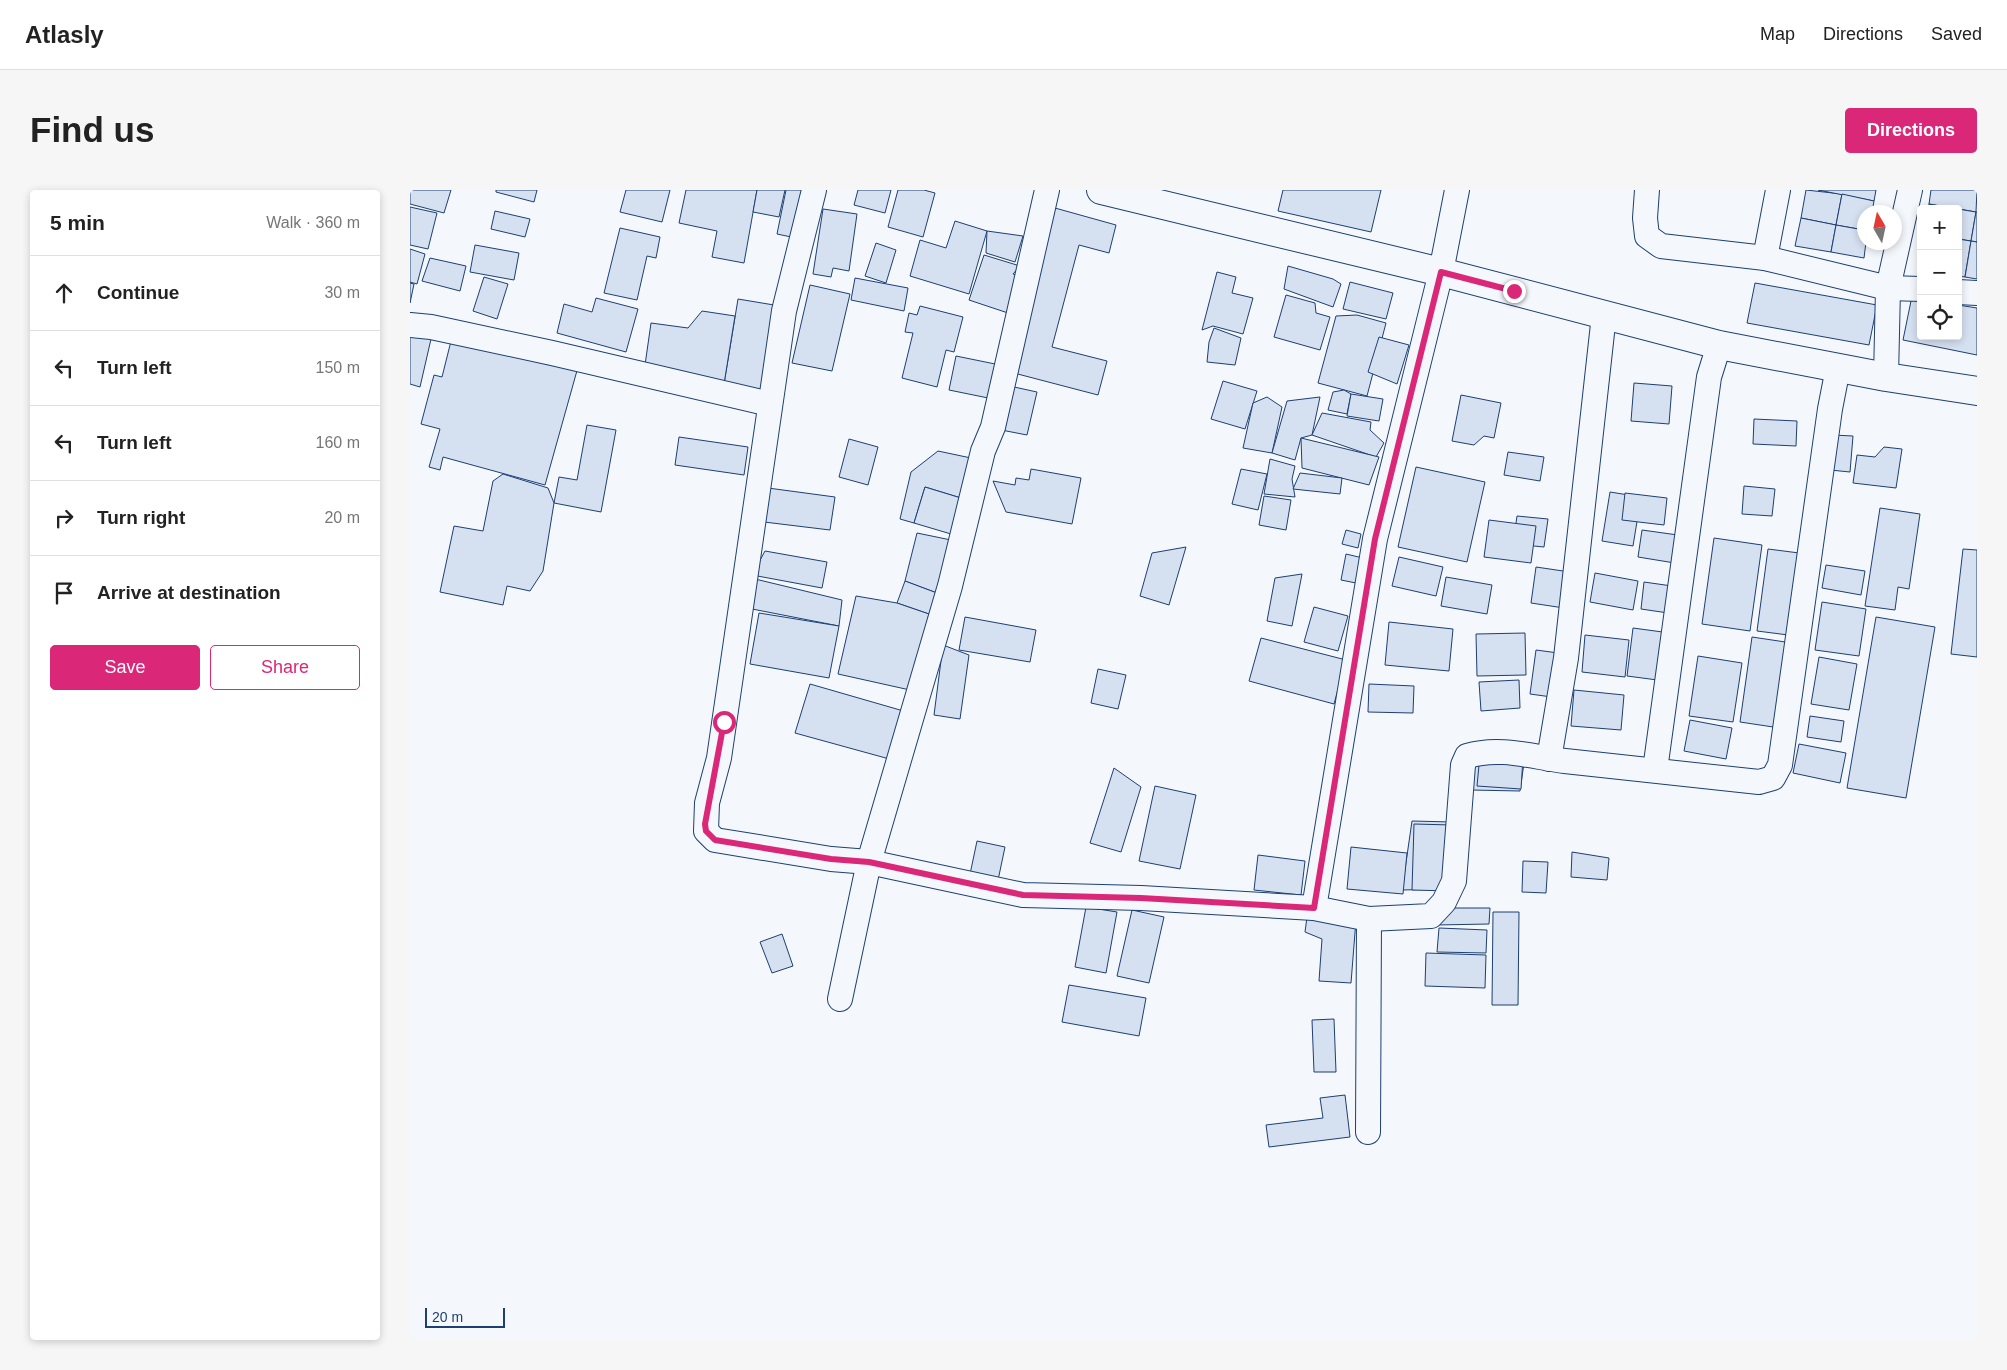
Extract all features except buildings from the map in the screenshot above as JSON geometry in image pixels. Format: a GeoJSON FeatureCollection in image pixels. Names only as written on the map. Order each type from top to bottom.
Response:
{"type":"FeatureCollection","features":[{"type":"Feature","properties":{"kind":"street"},"geometry":{"type":"LineString","coordinates":[[814,190],[784,311],[719,758],[707,803],[706,831],[715,840],[831,859],[869,862],[1023,895],[1141,898],[1314,908],[1369,919],[1431,916],[1452,891],[1463,765],[1467,756],[1478,753],[1509,751],[1549,759],[1759,782],[1772,778],[1780,765],[1830,409],[1838,368]]}},
{"type":"Feature","properties":{"kind":"street"},"geometry":{"type":"LineString","coordinates":[[840,999],[869,862],[950,586],[983,451],[993,427],[1047,190]]}},
{"type":"Feature","properties":{"kind":"street"},"geometry":{"type":"LineString","coordinates":[[1101,190],[1152,196],[1719,346],[1886,377],[1977,391]]}},
{"type":"Feature","properties":{"kind":"street"},"geometry":{"type":"LineString","coordinates":[[1314,908],[1375,539],[1441,272],[1457,190]]}},
{"type":"Feature","properties":{"kind":"street"},"geometry":{"type":"LineString","coordinates":[[1646,190],[1645,218],[1647,236],[1661,246],[1764,258],[1888,288],[1917,290]]}},
{"type":"Feature","properties":{"kind":"street"},"geometry":{"type":"LineString","coordinates":[[1764,258],[1778,190]]}},
{"type":"Feature","properties":{"kind":"street"},"geometry":{"type":"LineString","coordinates":[[1886,377],[1888,288],[1910,190]]}},
{"type":"Feature","properties":{"kind":"street"},"geometry":{"type":"LineString","coordinates":[[1962,292],[1977,293]]}},
{"type":"Feature","properties":{"kind":"street"},"geometry":{"type":"LineString","coordinates":[[1549,759],[1566,658],[1604,316]]}},
{"type":"Feature","properties":{"kind":"street"},"geometry":{"type":"LineString","coordinates":[[410,325],[431,327],[552,353],[770,404]]}},
{"type":"Feature","properties":{"kind":"street"},"geometry":{"type":"LineString","coordinates":[[1655,770],[1709,377],[1719,346]]}},
{"type":"Feature","properties":{"kind":"street"},"geometry":{"type":"LineString","coordinates":[[1368,1132],[1369,919]]}},
{"type":"Feature","properties":{"kind":"route"},"geometry":{"type":"LineString","coordinates":[[724,722],[719,758],[707,803],[705,824],[706,831],[715,840],[831,859],[869,862],[1023,895],[1141,898],[1314,908],[1375,539],[1441,272],[1514,291]]}}]}
